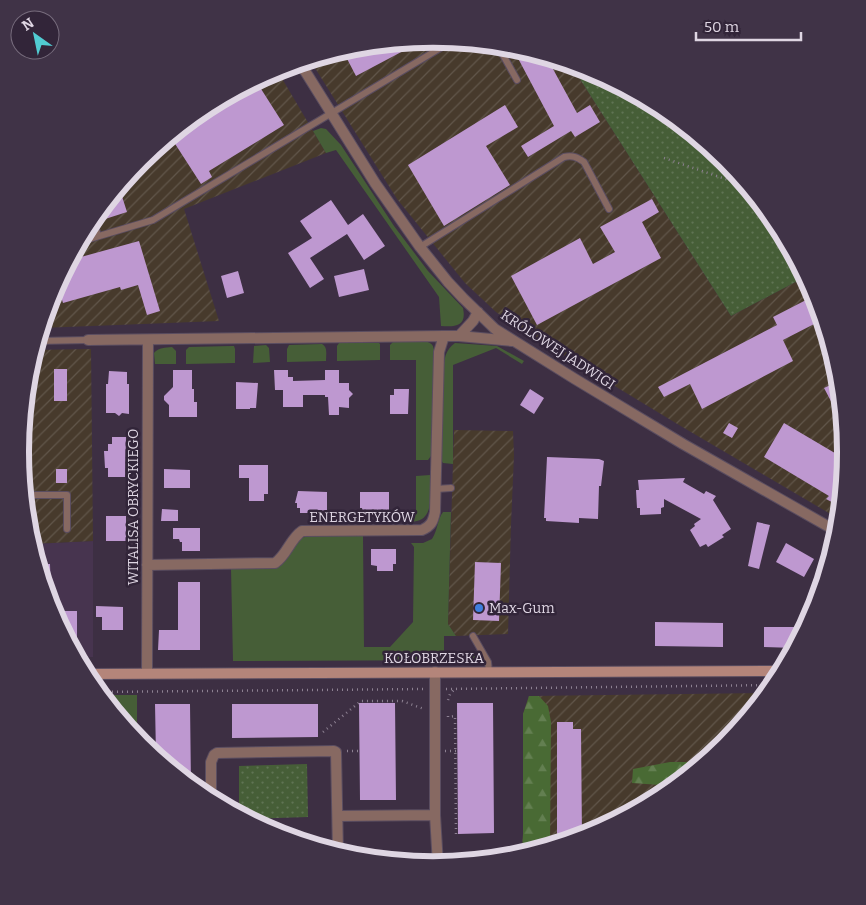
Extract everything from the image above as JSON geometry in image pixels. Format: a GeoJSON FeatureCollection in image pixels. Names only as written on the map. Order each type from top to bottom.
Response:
{"type":"FeatureCollection","features":[{"type":"Feature","properties":{"kind":"main road","name":"KOŁOBRZESKA"},"geometry":{"type":"LineString","coordinates":[[95,674],[773,670]]}},
{"type":"Feature","properties":{"kind":"street","name":"KRÓLOWEJ JADWIGI"},"geometry":{"type":"LineString","coordinates":[[304,70],[375,183],[420,248],[448,282],[496,329],[683,444],[830,527]]}},
{"type":"Feature","properties":{"kind":"street"},"geometry":{"type":"LineString","coordinates":[[459,336],[473,321],[478,312]]}},
{"type":"Feature","properties":{"kind":"street","name":"ENERGETYKÓW"},"geometry":{"type":"LineString","coordinates":[[146,565],[274,563],[279,560],[297,534],[302,531],[422,530],[429,527],[433,522],[435,512],[439,352],[444,336]]}},
{"type":"Feature","properties":{"kind":"street"},"geometry":{"type":"LineString","coordinates":[[88,340],[459,336],[515,341]]}},
{"type":"Feature","properties":{"kind":"street","name":"WITALISA OBRYCKIEGO"},"geometry":{"type":"LineString","coordinates":[[146,673],[148,340]]}},
{"type":"Feature","properties":{"kind":"street"},"geometry":{"type":"LineString","coordinates":[[435,672],[434,712],[438,857]]}},
{"type":"Feature","properties":{"kind":"street"},"geometry":{"type":"LineString","coordinates":[[211,791],[211,762],[217,753],[334,751],[336,752],[338,845]]}},
{"type":"Feature","properties":{"kind":"street"},"geometry":{"type":"LineString","coordinates":[[338,816],[436,815]]}},
{"type":"Feature","properties":{"kind":"lane"},"geometry":{"type":"LineString","coordinates":[[90,239],[153,220],[440,48]]}},
{"type":"Feature","properties":{"kind":"lane"},"geometry":{"type":"LineString","coordinates":[[503,55],[517,80]]}},
{"type":"Feature","properties":{"kind":"lane"},"geometry":{"type":"LineString","coordinates":[[420,248],[564,157],[579,158],[584,162],[609,209]]}},
{"type":"Feature","properties":{"kind":"lane"},"geometry":{"type":"LineString","coordinates":[[96,229],[98,236]]}},
{"type":"Feature","properties":{"kind":"lane"},"geometry":{"type":"LineString","coordinates":[[45,341],[88,340]]}},
{"type":"Feature","properties":{"kind":"lane"},"geometry":{"type":"LineString","coordinates":[[436,489],[451,488]]}},
{"type":"Feature","properties":{"kind":"lane"},"geometry":{"type":"LineString","coordinates":[[31,495],[67,495],[68,529]]}},
{"type":"Feature","properties":{"kind":"lane"},"geometry":{"type":"LineString","coordinates":[[472,636],[488,662],[489,672]]}},
{"type":"Feature","properties":{"kind":"path"},"geometry":{"type":"LineString","coordinates":[[664,158],[733,181]]}},
{"type":"Feature","properties":{"kind":"path"},"geometry":{"type":"LineString","coordinates":[[448,704],[450,694],[456,690]]}},
{"type":"Feature","properties":{"kind":"path"},"geometry":{"type":"LineString","coordinates":[[323,732],[360,700],[402,701],[434,712]]}},
{"type":"Feature","properties":{"kind":"path"},"geometry":{"type":"LineString","coordinates":[[448,710],[448,717],[456,716],[456,834]]}},
{"type":"Feature","properties":{"kind":"shaded area"},"geometry":{"type":"Polygon","coordinates":[[[433,48],[459,49],[512,56],[538,62],[578,75],[731,316],[799,280],[816,323],[834,400],[837,452],[832,515],[679,425],[514,325],[496,312],[465,283],[397,199],[314,66],[354,56],[407,49],[433,48]]]}},
{"type":"Feature","properties":{"kind":"shaded area"},"geometry":{"type":"Polygon","coordinates":[[[282,78],[326,153],[184,209],[219,321],[49,328],[70,274],[83,250],[112,206],[129,186],[166,149],[208,116],[254,90],[282,78]]]}},
{"type":"Feature","properties":{"kind":"shaded area"},"geometry":{"type":"Polygon","coordinates":[[[91,349],[93,541],[40,544],[32,505],[29,452],[32,400],[43,350],[91,349]]]}},
{"type":"Feature","properties":{"kind":"shaded area"},"geometry":{"type":"Polygon","coordinates":[[[454,430],[513,431],[514,455],[508,634],[456,636],[448,624],[454,430]]]}},
{"type":"Feature","properties":{"kind":"shaded area"},"geometry":{"type":"Polygon","coordinates":[[[93,541],[93,657],[84,657],[70,631],[50,582],[40,544],[93,541]]]}},
{"type":"Feature","properties":{"kind":"shaded area"},"geometry":{"type":"Polygon","coordinates":[[[758,693],[719,738],[700,756],[658,789],[635,803],[588,826],[522,847],[523,714],[529,696],[758,693]]]}},
{"type":"Feature","properties":{"kind":"green space"},"geometry":{"type":"Polygon","coordinates":[[[578,75],[635,102],[679,132],[700,149],[737,186],[769,228],[799,280],[731,316],[578,75]]]}},
{"type":"Feature","properties":{"kind":"green space"},"geometry":{"type":"Polygon","coordinates":[[[321,128],[326,129],[341,145],[394,226],[428,271],[463,308],[463,319],[459,324],[455,326],[441,326],[439,297],[336,150],[326,153],[313,131],[321,128]]]}},
{"type":"Feature","properties":{"kind":"green space"},"geometry":{"type":"Polygon","coordinates":[[[425,341],[433,346],[434,350],[431,456],[428,460],[416,460],[416,360],[390,360],[390,345],[393,342],[425,341]]]}},
{"type":"Feature","properties":{"kind":"green space"},"geometry":{"type":"Polygon","coordinates":[[[339,343],[379,343],[380,360],[337,361],[337,346],[339,343]]]}},
{"type":"Feature","properties":{"kind":"green space"},"geometry":{"type":"Polygon","coordinates":[[[455,343],[497,346],[524,361],[522,364],[496,348],[453,365],[453,464],[443,463],[440,458],[444,363],[447,352],[455,343]]]}},
{"type":"Feature","properties":{"kind":"green space"},"geometry":{"type":"Polygon","coordinates":[[[322,344],[326,349],[326,361],[287,362],[287,349],[289,345],[322,344]]]}},
{"type":"Feature","properties":{"kind":"green space"},"geometry":{"type":"Polygon","coordinates":[[[266,345],[269,348],[270,362],[253,363],[254,346],[266,345]]]}},
{"type":"Feature","properties":{"kind":"green space"},"geometry":{"type":"Polygon","coordinates":[[[234,346],[235,363],[186,364],[186,350],[189,347],[234,346]]]}},
{"type":"Feature","properties":{"kind":"green space"},"geometry":{"type":"Polygon","coordinates":[[[172,347],[176,351],[176,364],[155,364],[154,353],[156,351],[172,347]]]}},
{"type":"Feature","properties":{"kind":"green space"},"geometry":{"type":"Polygon","coordinates":[[[430,475],[431,495],[427,514],[417,521],[405,522],[416,510],[416,476],[430,475]]]}},
{"type":"Feature","properties":{"kind":"green space"},"geometry":{"type":"Polygon","coordinates":[[[443,512],[451,512],[448,624],[456,636],[444,636],[444,655],[476,656],[476,660],[233,661],[231,569],[274,568],[282,564],[301,538],[308,536],[363,536],[364,647],[390,647],[413,622],[414,547],[411,543],[423,543],[432,539],[443,512]]]}},
{"type":"Feature","properties":{"kind":"green space"},"geometry":{"type":"Polygon","coordinates":[[[109,695],[137,695],[137,727],[109,695]]]}},
{"type":"Feature","properties":{"kind":"green space"},"geometry":{"type":"Polygon","coordinates":[[[529,696],[539,696],[548,706],[551,722],[550,839],[522,847],[523,834],[523,714],[529,696]]]}},
{"type":"Feature","properties":{"kind":"green space"},"geometry":{"type":"Polygon","coordinates":[[[670,762],[693,762],[660,787],[660,785],[632,783],[633,769],[670,762]]]}},
{"type":"Feature","properties":{"kind":"green space"},"geometry":{"type":"Polygon","coordinates":[[[307,764],[308,817],[262,818],[239,807],[239,766],[307,764]]]}},
{"type":"Feature","properties":{"kind":"building"},"geometry":{"type":"Polygon","coordinates":[[[407,49],[356,76],[346,58],[407,49]]]}},
{"type":"Feature","properties":{"kind":"building"},"geometry":{"type":"Polygon","coordinates":[[[517,57],[552,66],[577,113],[590,105],[600,122],[575,137],[571,131],[528,157],[521,146],[554,126],[517,57]]]}},
{"type":"Feature","properties":{"kind":"building"},"geometry":{"type":"Polygon","coordinates":[[[260,87],[284,125],[209,171],[212,177],[201,184],[174,142],[208,116],[260,87]]]}},
{"type":"Feature","properties":{"kind":"building"},"geometry":{"type":"Polygon","coordinates":[[[505,105],[518,127],[486,146],[510,185],[444,226],[408,165],[505,105]]]}},
{"type":"Feature","properties":{"kind":"building"},"geometry":{"type":"Polygon","coordinates":[[[122,195],[127,212],[103,220],[122,195]]]}},
{"type":"Feature","properties":{"kind":"building"},"geometry":{"type":"Polygon","coordinates":[[[652,199],[659,212],[642,222],[661,258],[537,325],[511,276],[580,238],[593,264],[615,252],[600,227],[652,199]]]}},
{"type":"Feature","properties":{"kind":"building"},"geometry":{"type":"Polygon","coordinates":[[[331,200],[348,225],[363,214],[385,246],[364,260],[347,234],[310,258],[324,279],[310,288],[288,253],[312,238],[300,221],[331,200]]]}},
{"type":"Feature","properties":{"kind":"building"},"geometry":{"type":"Polygon","coordinates":[[[139,241],[160,311],[147,315],[138,285],[121,290],[120,287],[63,303],[61,296],[79,258],[139,241]]]}},
{"type":"Feature","properties":{"kind":"building"},"geometry":{"type":"Polygon","coordinates":[[[364,269],[369,290],[339,297],[334,276],[364,269]]]}},
{"type":"Feature","properties":{"kind":"building"},"geometry":{"type":"Polygon","coordinates":[[[238,271],[244,293],[227,298],[221,276],[238,271]]]}},
{"type":"Feature","properties":{"kind":"building"},"geometry":{"type":"Polygon","coordinates":[[[807,300],[816,323],[783,340],[793,361],[702,409],[690,384],[664,397],[658,387],[777,325],[773,317],[807,300]]]}},
{"type":"Feature","properties":{"kind":"building"},"geometry":{"type":"Polygon","coordinates":[[[54,369],[67,369],[67,401],[54,401],[54,369]]]}},
{"type":"Feature","properties":{"kind":"building"},"geometry":{"type":"Polygon","coordinates":[[[173,370],[192,370],[192,389],[194,389],[194,402],[197,402],[197,417],[169,417],[169,405],[164,400],[164,396],[173,387],[173,370]]]}},
{"type":"Feature","properties":{"kind":"building"},"geometry":{"type":"Polygon","coordinates":[[[274,370],[288,370],[288,377],[293,377],[293,381],[325,380],[325,370],[339,370],[339,383],[349,383],[349,390],[353,394],[349,398],[349,408],[339,407],[339,415],[329,415],[328,397],[325,397],[325,395],[303,395],[303,407],[283,407],[283,390],[275,390],[274,370]]]}},
{"type":"Feature","properties":{"kind":"building"},"geometry":{"type":"Polygon","coordinates":[[[109,371],[127,372],[129,414],[122,413],[119,416],[115,413],[106,413],[106,384],[108,384],[109,371]]]}},
{"type":"Feature","properties":{"kind":"building"},"geometry":{"type":"Polygon","coordinates":[[[236,382],[258,383],[256,408],[236,409],[236,382]]]}},
{"type":"Feature","properties":{"kind":"building"},"geometry":{"type":"Polygon","coordinates":[[[831,385],[835,408],[824,388],[831,385]]]}},
{"type":"Feature","properties":{"kind":"building"},"geometry":{"type":"Polygon","coordinates":[[[394,389],[409,389],[408,414],[390,414],[390,395],[394,395],[394,389]]]}},
{"type":"Feature","properties":{"kind":"building"},"geometry":{"type":"Polygon","coordinates":[[[530,389],[544,398],[534,414],[520,405],[530,389]]]}},
{"type":"Feature","properties":{"kind":"building"},"geometry":{"type":"Polygon","coordinates":[[[729,423],[738,428],[732,438],[723,433],[729,423]]]}},
{"type":"Feature","properties":{"kind":"building"},"geometry":{"type":"Polygon","coordinates":[[[784,423],[837,454],[834,503],[826,499],[829,496],[764,457],[784,423]]]}},
{"type":"Feature","properties":{"kind":"building"},"geometry":{"type":"Polygon","coordinates":[[[112,437],[126,437],[125,477],[108,477],[108,468],[105,468],[104,451],[108,451],[108,444],[112,444],[112,437]]]}},
{"type":"Feature","properties":{"kind":"building"},"geometry":{"type":"Polygon","coordinates":[[[547,457],[599,459],[604,461],[601,486],[599,486],[598,519],[579,518],[579,523],[546,521],[546,518],[544,518],[547,457]]]}},
{"type":"Feature","properties":{"kind":"building"},"geometry":{"type":"Polygon","coordinates":[[[239,465],[268,465],[268,494],[264,494],[264,501],[249,501],[249,478],[239,478],[239,465]]]}},
{"type":"Feature","properties":{"kind":"building"},"geometry":{"type":"Polygon","coordinates":[[[56,469],[67,469],[67,483],[56,483],[56,469]]]}},
{"type":"Feature","properties":{"kind":"building"},"geometry":{"type":"Polygon","coordinates":[[[164,469],[190,470],[190,488],[164,488],[164,469]]]}},
{"type":"Feature","properties":{"kind":"building"},"geometry":{"type":"Polygon","coordinates":[[[685,478],[683,482],[704,494],[706,491],[716,496],[713,500],[731,529],[722,535],[724,537],[708,547],[706,544],[700,547],[690,530],[701,519],[664,499],[664,507],[661,508],[661,514],[640,515],[640,508],[637,508],[636,490],[639,490],[638,480],[685,478]]]}},
{"type":"Feature","properties":{"kind":"building"},"geometry":{"type":"Polygon","coordinates":[[[298,491],[327,492],[327,511],[313,510],[313,513],[300,513],[300,508],[297,508],[297,503],[295,503],[298,491]]]}},
{"type":"Feature","properties":{"kind":"building"},"geometry":{"type":"Polygon","coordinates":[[[360,492],[389,492],[389,510],[375,510],[375,513],[363,513],[362,508],[360,508],[360,492]]]}},
{"type":"Feature","properties":{"kind":"building"},"geometry":{"type":"Polygon","coordinates":[[[162,509],[178,510],[178,521],[161,521],[162,509]]]}},
{"type":"Feature","properties":{"kind":"building"},"geometry":{"type":"Polygon","coordinates":[[[106,516],[126,516],[126,541],[106,541],[106,516]]]}},
{"type":"Feature","properties":{"kind":"building"},"geometry":{"type":"Polygon","coordinates":[[[757,522],[770,525],[759,569],[748,566],[757,522]]]}},
{"type":"Feature","properties":{"kind":"building"},"geometry":{"type":"Polygon","coordinates":[[[173,528],[200,528],[200,551],[182,551],[182,542],[179,539],[173,539],[173,528]]]}},
{"type":"Feature","properties":{"kind":"building"},"geometry":{"type":"Polygon","coordinates":[[[786,543],[814,559],[804,577],[776,562],[786,543]]]}},
{"type":"Feature","properties":{"kind":"building"},"geometry":{"type":"Polygon","coordinates":[[[371,549],[396,549],[396,564],[393,564],[393,571],[377,571],[377,566],[371,565],[371,549]]]}},
{"type":"Feature","properties":{"kind":"building"},"geometry":{"type":"Polygon","coordinates":[[[475,562],[501,563],[499,621],[473,620],[475,562]]]}},
{"type":"Feature","properties":{"kind":"building"},"geometry":{"type":"Polygon","coordinates":[[[45,564],[50,564],[51,583],[45,564]]]}},
{"type":"Feature","properties":{"kind":"building"},"geometry":{"type":"Polygon","coordinates":[[[178,582],[200,582],[200,650],[158,650],[159,630],[178,630],[178,582]]]}},
{"type":"Feature","properties":{"kind":"building"},"geometry":{"type":"Polygon","coordinates":[[[96,606],[123,607],[123,630],[102,630],[102,617],[96,617],[96,606]]]}},
{"type":"Feature","properties":{"kind":"building"},"geometry":{"type":"Polygon","coordinates":[[[62,611],[77,611],[77,644],[62,611]]]}},
{"type":"Feature","properties":{"kind":"building"},"geometry":{"type":"Polygon","coordinates":[[[655,622],[723,623],[723,647],[655,646],[655,622]]]}},
{"type":"Feature","properties":{"kind":"building"},"geometry":{"type":"Polygon","coordinates":[[[764,627],[798,627],[787,648],[764,647],[764,627]]]}},
{"type":"Feature","properties":{"kind":"building"},"geometry":{"type":"Polygon","coordinates":[[[359,703],[395,703],[396,800],[360,800],[359,703]]]}},
{"type":"Feature","properties":{"kind":"building"},"geometry":{"type":"Polygon","coordinates":[[[457,703],[493,703],[494,833],[458,834],[457,703]]]}},
{"type":"Feature","properties":{"kind":"building"},"geometry":{"type":"Polygon","coordinates":[[[155,704],[190,704],[191,776],[156,746],[155,704]]]}},
{"type":"Feature","properties":{"kind":"building"},"geometry":{"type":"Polygon","coordinates":[[[232,704],[318,704],[318,737],[232,738],[232,704]]]}},
{"type":"Feature","properties":{"kind":"building"},"geometry":{"type":"Polygon","coordinates":[[[557,722],[573,722],[573,729],[581,729],[582,828],[557,837],[557,722]]]}},
{"type":"Feature","properties":{"kind":"place","name":"Max-Gum"},"geometry":{"type":"Point","coordinates":[479,608]}}]}
